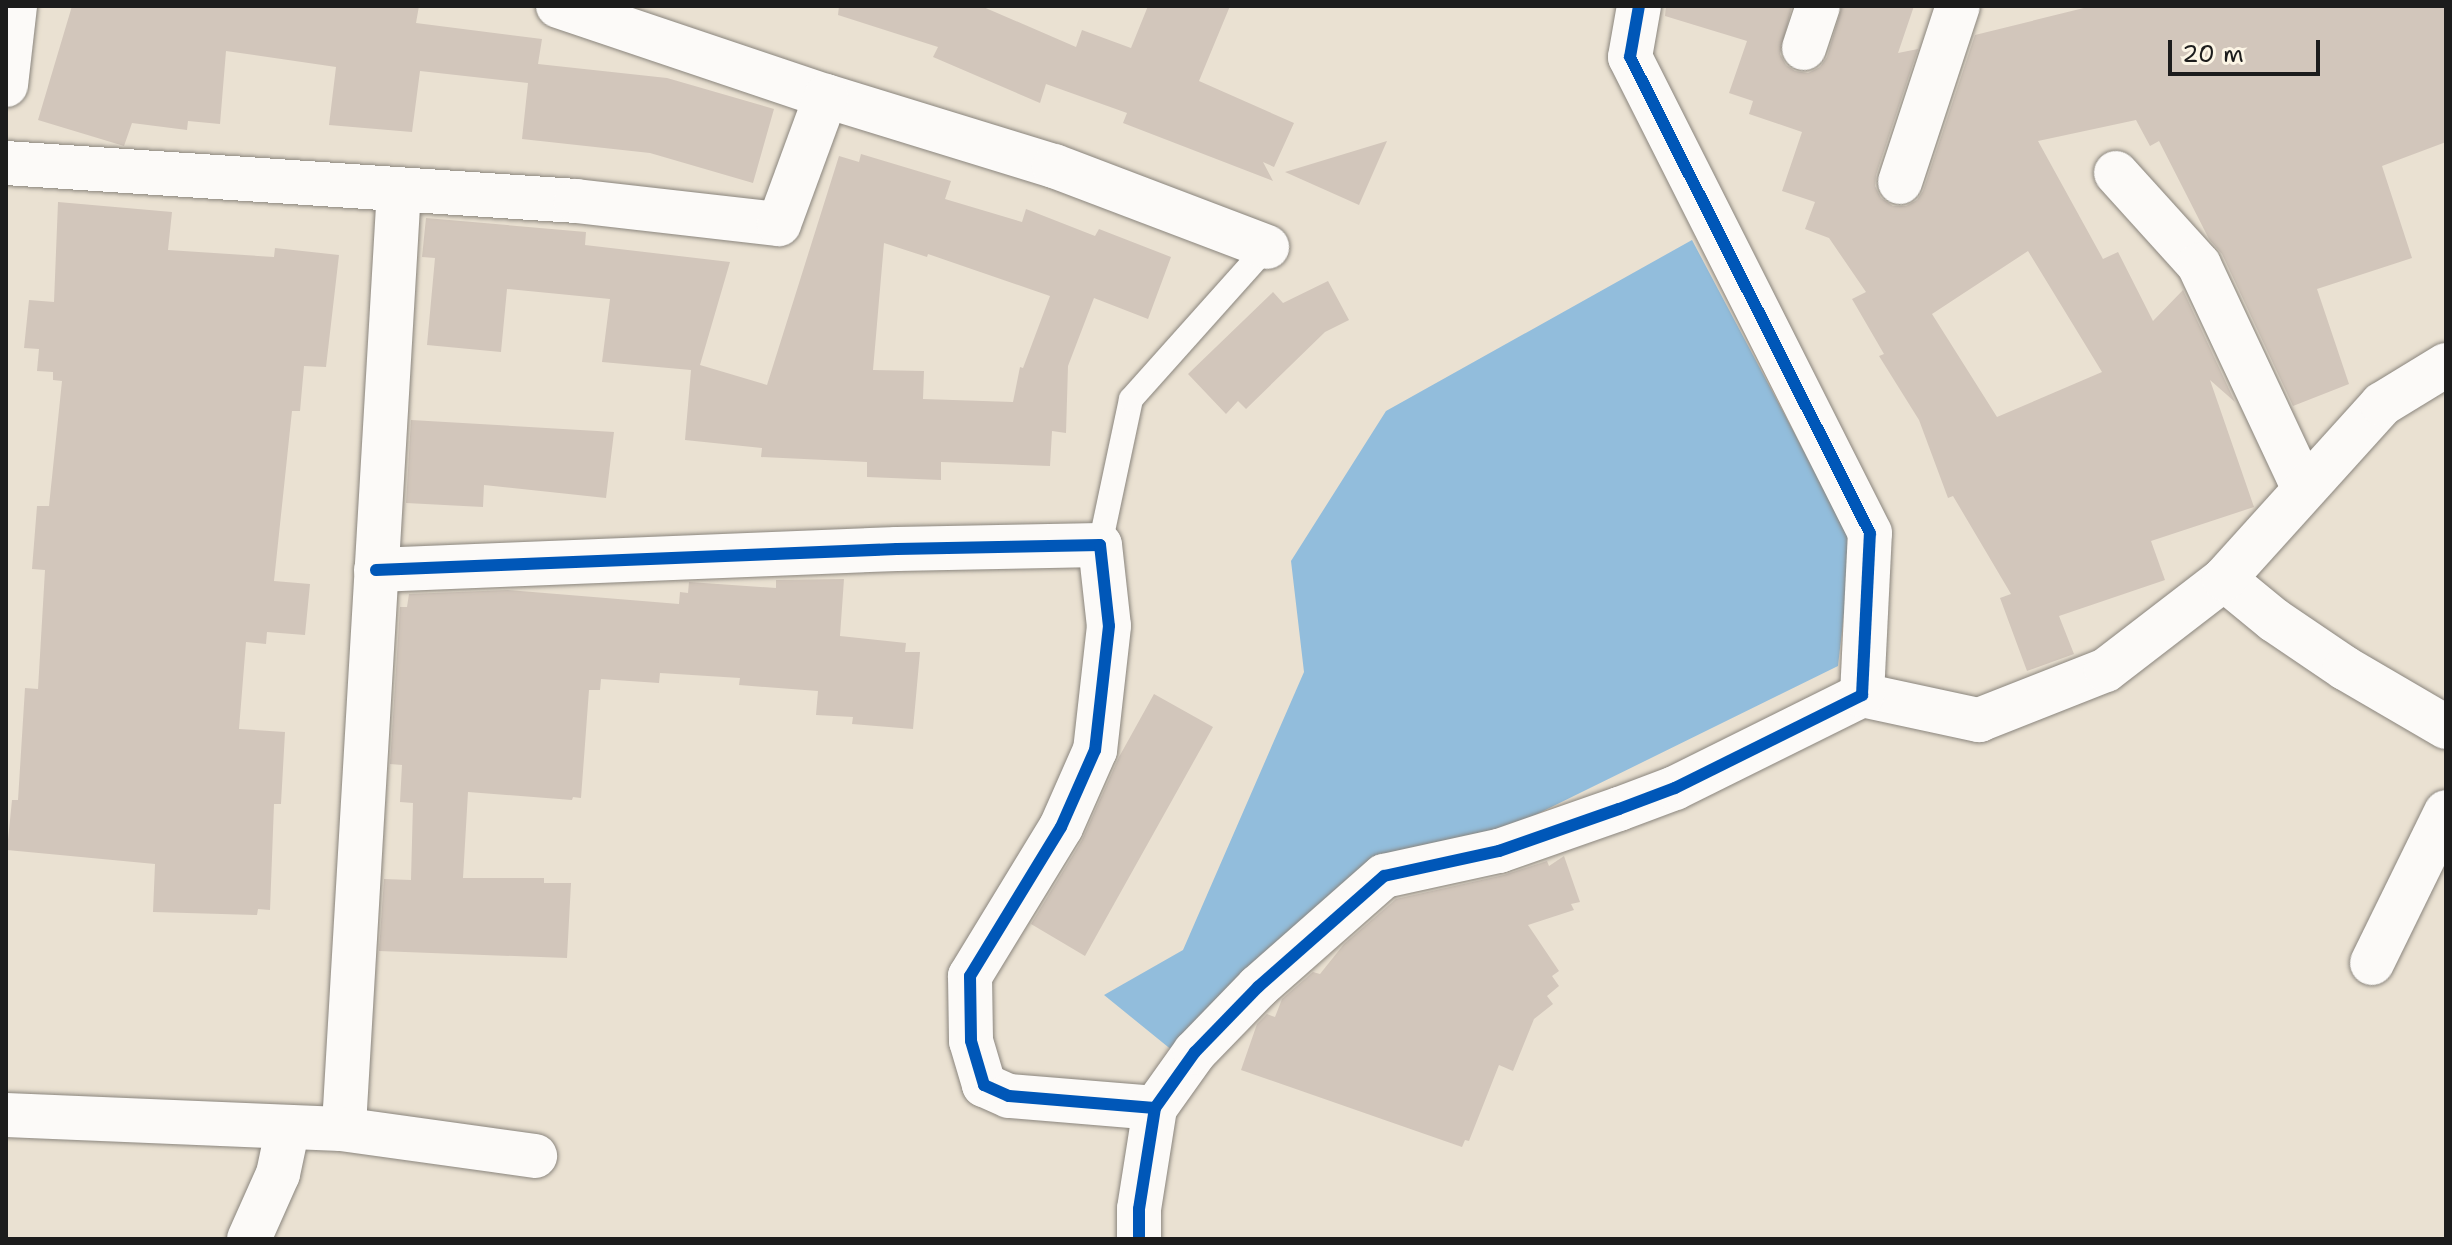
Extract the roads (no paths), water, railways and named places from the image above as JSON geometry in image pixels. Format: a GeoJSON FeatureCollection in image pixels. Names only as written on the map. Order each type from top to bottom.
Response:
{"type":"FeatureCollection","features":[{"type":"Feature","properties":{"kind":"street"},"geometry":{"type":"LineString","coordinates":[[6,85],[15,6]]}},
{"type":"Feature","properties":{"kind":"street"},"geometry":{"type":"LineString","coordinates":[[558,6],[826,96],[1054,166],[1267,247]]}},
{"type":"Feature","properties":{"kind":"street"},"geometry":{"type":"LineString","coordinates":[[1639,6],[1630,57],[1870,533],[1862,695]]}},
{"type":"Feature","properties":{"kind":"street"},"geometry":{"type":"LineString","coordinates":[[1804,48],[1818,6]]}},
{"type":"Feature","properties":{"kind":"street"},"geometry":{"type":"LineString","coordinates":[[1900,182],[1958,6]]}},
{"type":"Feature","properties":{"kind":"street"},"geometry":{"type":"LineString","coordinates":[[6,163],[261,177],[576,201],[779,224],[826,96]]}},
{"type":"Feature","properties":{"kind":"street"},"geometry":{"type":"LineString","coordinates":[[2116,173],[2199,265],[2304,489]]}},
{"type":"Feature","properties":{"kind":"street"},"geometry":{"type":"LineString","coordinates":[[341,1129],[350,1032],[399,189]]}},
{"type":"Feature","properties":{"kind":"street"},"geometry":{"type":"LineString","coordinates":[[1139,1239],[1139,1209],[1155,1108],[1195,1052],[1237,1009],[1384,876],[1499,851],[1633,804],[1675,788],[1862,695],[1979,720],[2106,670],[2224,579],[2382,404],[2446,365]]}},
{"type":"Feature","properties":{"kind":"street"},"geometry":{"type":"LineString","coordinates":[[376,570],[897,549],[1100,545],[1109,626],[1095,750],[1061,827],[970,976],[971,1041],[984,1085],[1009,1096],[1155,1108]]}},
{"type":"Feature","properties":{"kind":"street"},"geometry":{"type":"LineString","coordinates":[[2224,579],[2274,620],[2345,668],[2446,727]]}},
{"type":"Feature","properties":{"kind":"street"},"geometry":{"type":"LineString","coordinates":[[2372,963],[2446,812]]}},
{"type":"Feature","properties":{"kind":"street"},"geometry":{"type":"LineString","coordinates":[[6,1115],[341,1129],[535,1156]]}},
{"type":"Feature","properties":{"kind":"street"},"geometry":{"type":"LineString","coordinates":[[249,1239],[278,1174],[288,1127]]}},
{"type":"Feature","properties":{"kind":"lane"},"geometry":{"type":"LineString","coordinates":[[1100,545],[1131,399],[1267,247]]}},
{"type":"Feature","properties":{"kind":"water"},"geometry":{"type":"Polygon","coordinates":[[[1692,240],[1852,542],[1838,666],[1519,823],[1368,864],[1173,1051],[1104,995],[1183,950],[1304,672],[1291,561],[1386,411],[1692,240]]]}}]}
